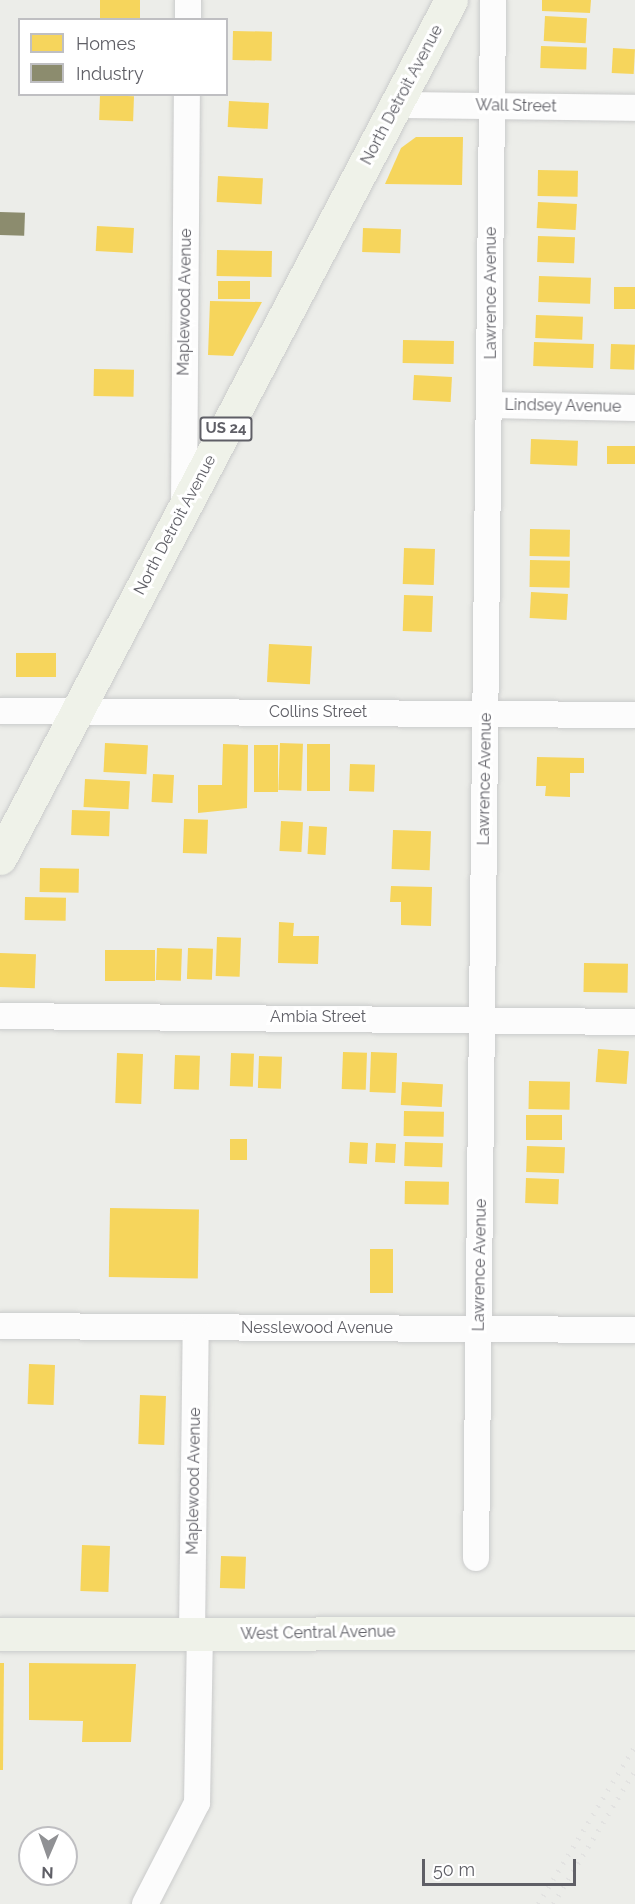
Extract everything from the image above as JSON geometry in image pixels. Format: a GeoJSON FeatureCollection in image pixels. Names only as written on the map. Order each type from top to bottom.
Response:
{"type":"FeatureCollection","features":[{"type":"Feature","properties":{"kind":"main road","name":"North Detroit Avenue"},"geometry":{"type":"LineString","coordinates":[[0,858],[451,0]]}},
{"type":"Feature","properties":{"kind":"main road","name":"West Central Avenue"},"geometry":{"type":"LineString","coordinates":[[0,1634],[635,1633]]}},
{"type":"Feature","properties":{"kind":"street"},"geometry":{"type":"LineString","coordinates":[[188,0],[188,18]]}},
{"type":"Feature","properties":{"kind":"street","name":"Lawrence Avenue"},"geometry":{"type":"LineString","coordinates":[[476,1558],[493,0]]}},
{"type":"Feature","properties":{"kind":"street","name":"Maplewood Avenue"},"geometry":{"type":"LineString","coordinates":[[184,508],[187,96]]}},
{"type":"Feature","properties":{"kind":"street","name":"Wall Street"},"geometry":{"type":"LineString","coordinates":[[396,105],[635,108]]}},
{"type":"Feature","properties":{"kind":"street","name":"Lindsey Avenue"},"geometry":{"type":"LineString","coordinates":[[490,405],[635,408]]}},
{"type":"Feature","properties":{"kind":"street","name":"Collins Street"},"geometry":{"type":"LineString","coordinates":[[0,711],[635,715]]}},
{"type":"Feature","properties":{"kind":"street","name":"Ambia Street"},"geometry":{"type":"LineString","coordinates":[[0,1016],[635,1022]]}},
{"type":"Feature","properties":{"kind":"street","name":"Nesslewood Avenue"},"geometry":{"type":"LineString","coordinates":[[0,1326],[635,1330]]}},
{"type":"Feature","properties":{"kind":"street","name":"Maplewood Avenue"},"geometry":{"type":"LineString","coordinates":[[146,1904],[198,1796],[196,1328]]}},
{"type":"Feature","properties":{"kind":"building: Homes"},"geometry":{"type":"Polygon","coordinates":[[[100,0],[140,0],[140,18],[100,18],[100,0]]]}},
{"type":"Feature","properties":{"kind":"building: Homes"},"geometry":{"type":"Polygon","coordinates":[[[542,0],[591,0],[590,13],[542,11],[542,0]]]}},
{"type":"Feature","properties":{"kind":"building: Homes"},"geometry":{"type":"Polygon","coordinates":[[[545,16],[587,18],[586,43],[544,41],[545,16]]]}},
{"type":"Feature","properties":{"kind":"building: Homes"},"geometry":{"type":"Polygon","coordinates":[[[233,31],[272,32],[271,61],[232,60],[233,31]]]}},
{"type":"Feature","properties":{"kind":"building: Homes"},"geometry":{"type":"Polygon","coordinates":[[[541,46],[587,48],[586,70],[540,68],[541,46]]]}},
{"type":"Feature","properties":{"kind":"building: Homes"},"geometry":{"type":"Polygon","coordinates":[[[613,48],[635,49],[634,74],[612,73],[613,48]]]}},
{"type":"Feature","properties":{"kind":"building: Homes"},"geometry":{"type":"Polygon","coordinates":[[[100,96],[134,96],[133,121],[99,120],[100,96]]]}},
{"type":"Feature","properties":{"kind":"building: Homes"},"geometry":{"type":"Polygon","coordinates":[[[229,101],[269,103],[268,129],[228,127],[229,101]]]}},
{"type":"Feature","properties":{"kind":"building: Homes"},"geometry":{"type":"Polygon","coordinates":[[[416,137],[463,137],[462,185],[385,184],[401,148],[416,137]]]}},
{"type":"Feature","properties":{"kind":"building: Homes"},"geometry":{"type":"Polygon","coordinates":[[[538,170],[578,171],[578,197],[538,196],[538,170]]]}},
{"type":"Feature","properties":{"kind":"building: Homes"},"geometry":{"type":"Polygon","coordinates":[[[218,176],[263,178],[262,204],[217,202],[218,176]]]}},
{"type":"Feature","properties":{"kind":"building: Homes"},"geometry":{"type":"Polygon","coordinates":[[[538,202],[577,204],[576,230],[537,228],[538,202]]]}},
{"type":"Feature","properties":{"kind":"building: Homes"},"geometry":{"type":"Polygon","coordinates":[[[97,226],[134,228],[133,253],[96,251],[97,226]]]}},
{"type":"Feature","properties":{"kind":"building: Homes"},"geometry":{"type":"Polygon","coordinates":[[[363,228],[401,229],[400,253],[362,252],[363,228]]]}},
{"type":"Feature","properties":{"kind":"building: Homes"},"geometry":{"type":"Polygon","coordinates":[[[538,236],[575,237],[574,263],[537,262],[538,236]]]}},
{"type":"Feature","properties":{"kind":"building: Homes"},"geometry":{"type":"Polygon","coordinates":[[[217,250],[272,251],[272,277],[217,276],[217,250]]]}},
{"type":"Feature","properties":{"kind":"building: Homes"},"geometry":{"type":"Polygon","coordinates":[[[539,276],[591,278],[590,304],[538,302],[539,276]]]}},
{"type":"Feature","properties":{"kind":"building: Homes"},"geometry":{"type":"Polygon","coordinates":[[[218,281],[250,281],[250,299],[218,299],[218,281]]]}},
{"type":"Feature","properties":{"kind":"building: Homes"},"geometry":{"type":"Polygon","coordinates":[[[614,287],[635,287],[635,309],[614,309],[614,287]]]}},
{"type":"Feature","properties":{"kind":"building: Homes"},"geometry":{"type":"Polygon","coordinates":[[[210,301],[262,302],[233,356],[208,355],[210,301]]]}},
{"type":"Feature","properties":{"kind":"building: Homes"},"geometry":{"type":"Polygon","coordinates":[[[536,315],[583,317],[582,340],[535,338],[536,315]]]}},
{"type":"Feature","properties":{"kind":"building: Homes"},"geometry":{"type":"Polygon","coordinates":[[[403,340],[454,341],[454,364],[403,363],[403,340]]]}},
{"type":"Feature","properties":{"kind":"building: Homes"},"geometry":{"type":"Polygon","coordinates":[[[534,342],[594,344],[593,368],[533,366],[534,342]]]}},
{"type":"Feature","properties":{"kind":"building: Homes"},"geometry":{"type":"Polygon","coordinates":[[[611,344],[635,345],[634,370],[610,369],[611,344]]]}},
{"type":"Feature","properties":{"kind":"building: Homes"},"geometry":{"type":"Polygon","coordinates":[[[94,369],[134,370],[134,397],[94,396],[94,369]]]}},
{"type":"Feature","properties":{"kind":"building: Homes"},"geometry":{"type":"Polygon","coordinates":[[[414,375],[452,377],[451,402],[413,400],[414,375]]]}},
{"type":"Feature","properties":{"kind":"building: Homes"},"geometry":{"type":"Polygon","coordinates":[[[531,439],[578,441],[577,466],[530,464],[531,439]]]}},
{"type":"Feature","properties":{"kind":"building: Homes"},"geometry":{"type":"Polygon","coordinates":[[[607,446],[635,446],[635,464],[607,464],[607,446]]]}},
{"type":"Feature","properties":{"kind":"building: Homes"},"geometry":{"type":"Polygon","coordinates":[[[530,529],[570,530],[570,557],[530,556],[530,529]]]}},
{"type":"Feature","properties":{"kind":"building: Homes"},"geometry":{"type":"Polygon","coordinates":[[[404,548],[435,549],[434,585],[403,584],[404,548]]]}},
{"type":"Feature","properties":{"kind":"building: Homes"},"geometry":{"type":"Polygon","coordinates":[[[530,560],[570,561],[570,588],[530,587],[530,560]]]}},
{"type":"Feature","properties":{"kind":"building: Homes"},"geometry":{"type":"Polygon","coordinates":[[[531,592],[568,594],[567,620],[530,618],[531,592]]]}},
{"type":"Feature","properties":{"kind":"building: Homes"},"geometry":{"type":"Polygon","coordinates":[[[404,595],[433,596],[432,632],[403,631],[404,595]]]}},
{"type":"Feature","properties":{"kind":"building: Homes"},"geometry":{"type":"Polygon","coordinates":[[[269,644],[312,646],[310,684],[267,682],[269,644]]]}},
{"type":"Feature","properties":{"kind":"building: Homes"},"geometry":{"type":"Polygon","coordinates":[[[16,653],[56,653],[56,677],[16,677],[16,653]]]}},
{"type":"Feature","properties":{"kind":"building: Homes"},"geometry":{"type":"Polygon","coordinates":[[[105,743],[148,745],[146,774],[103,772],[105,743]]]}},
{"type":"Feature","properties":{"kind":"building: Homes"},"geometry":{"type":"Polygon","coordinates":[[[280,743],[303,744],[301,791],[278,790],[280,743]]]}},
{"type":"Feature","properties":{"kind":"building: Homes"},"geometry":{"type":"Polygon","coordinates":[[[223,744],[248,745],[247,808],[198,813],[198,785],[222,785],[223,744]]]}},
{"type":"Feature","properties":{"kind":"building: Homes"},"geometry":{"type":"Polygon","coordinates":[[[307,744],[330,744],[330,791],[307,791],[307,744]]]}},
{"type":"Feature","properties":{"kind":"building: Homes"},"geometry":{"type":"Polygon","coordinates":[[[254,745],[278,745],[278,792],[254,792],[254,745]]]}},
{"type":"Feature","properties":{"kind":"building: Homes"},"geometry":{"type":"Polygon","coordinates":[[[537,757],[584,758],[584,773],[570,773],[570,797],[545,796],[546,786],[536,786],[537,757]]]}},
{"type":"Feature","properties":{"kind":"building: Homes"},"geometry":{"type":"Polygon","coordinates":[[[350,764],[375,765],[374,792],[349,791],[350,764]]]}},
{"type":"Feature","properties":{"kind":"building: Homes"},"geometry":{"type":"Polygon","coordinates":[[[153,774],[174,775],[173,803],[152,802],[153,774]]]}},
{"type":"Feature","properties":{"kind":"building: Homes"},"geometry":{"type":"Polygon","coordinates":[[[85,779],[130,781],[128,809],[84,807],[85,779]]]}},
{"type":"Feature","properties":{"kind":"building: Homes"},"geometry":{"type":"Polygon","coordinates":[[[72,810],[110,811],[109,836],[71,835],[72,810]]]}},
{"type":"Feature","properties":{"kind":"building: Homes"},"geometry":{"type":"Polygon","coordinates":[[[184,819],[208,820],[207,854],[183,853],[184,819]]]}},
{"type":"Feature","properties":{"kind":"building: Homes"},"geometry":{"type":"Polygon","coordinates":[[[281,821],[303,822],[301,852],[279,851],[281,821]]]}},
{"type":"Feature","properties":{"kind":"building: Homes"},"geometry":{"type":"Polygon","coordinates":[[[309,826],[327,827],[326,855],[308,854],[309,826]]]}},
{"type":"Feature","properties":{"kind":"building: Homes"},"geometry":{"type":"Polygon","coordinates":[[[393,830],[431,831],[430,870],[392,869],[393,830]]]}},
{"type":"Feature","properties":{"kind":"building: Homes"},"geometry":{"type":"Polygon","coordinates":[[[40,868],[79,869],[79,893],[40,892],[40,868]]]}},
{"type":"Feature","properties":{"kind":"building: Homes"},"geometry":{"type":"Polygon","coordinates":[[[391,886],[432,887],[431,926],[401,925],[401,902],[390,902],[391,886]]]}},
{"type":"Feature","properties":{"kind":"building: Homes"},"geometry":{"type":"Polygon","coordinates":[[[25,897],[66,898],[66,921],[25,920],[25,897]]]}},
{"type":"Feature","properties":{"kind":"building: Homes"},"geometry":{"type":"Polygon","coordinates":[[[279,922],[294,923],[293,936],[319,936],[318,964],[278,963],[279,922]]]}},
{"type":"Feature","properties":{"kind":"building: Homes"},"geometry":{"type":"Polygon","coordinates":[[[217,937],[241,938],[240,977],[216,976],[217,937]]]}},
{"type":"Feature","properties":{"kind":"building: Homes"},"geometry":{"type":"Polygon","coordinates":[[[157,948],[182,949],[181,981],[156,980],[157,948]]]}},
{"type":"Feature","properties":{"kind":"building: Homes"},"geometry":{"type":"Polygon","coordinates":[[[188,948],[213,949],[212,980],[187,979],[188,948]]]}},
{"type":"Feature","properties":{"kind":"building: Homes"},"geometry":{"type":"Polygon","coordinates":[[[105,950],[155,950],[155,981],[105,981],[105,950]]]}},
{"type":"Feature","properties":{"kind":"building: Homes"},"geometry":{"type":"Polygon","coordinates":[[[0,953],[36,954],[35,988],[0,987],[0,953]]]}},
{"type":"Feature","properties":{"kind":"building: Homes"},"geometry":{"type":"Polygon","coordinates":[[[584,963],[628,964],[627,993],[583,992],[584,963]]]}},
{"type":"Feature","properties":{"kind":"building: Homes"},"geometry":{"type":"Polygon","coordinates":[[[598,1049],[629,1051],[627,1084],[596,1082],[598,1049]]]}},
{"type":"Feature","properties":{"kind":"building: Homes"},"geometry":{"type":"Polygon","coordinates":[[[343,1052],[367,1053],[366,1090],[342,1089],[343,1052]]]}},
{"type":"Feature","properties":{"kind":"building: Homes"},"geometry":{"type":"Polygon","coordinates":[[[371,1052],[397,1053],[396,1093],[370,1092],[371,1052]]]}},
{"type":"Feature","properties":{"kind":"building: Homes"},"geometry":{"type":"Polygon","coordinates":[[[117,1053],[143,1054],[141,1104],[115,1103],[117,1053]]]}},
{"type":"Feature","properties":{"kind":"building: Homes"},"geometry":{"type":"Polygon","coordinates":[[[231,1053],[254,1054],[253,1087],[230,1086],[231,1053]]]}},
{"type":"Feature","properties":{"kind":"building: Homes"},"geometry":{"type":"Polygon","coordinates":[[[175,1055],[200,1056],[199,1090],[174,1089],[175,1055]]]}},
{"type":"Feature","properties":{"kind":"building: Homes"},"geometry":{"type":"Polygon","coordinates":[[[259,1056],[282,1057],[281,1089],[258,1088],[259,1056]]]}},
{"type":"Feature","properties":{"kind":"building: Homes"},"geometry":{"type":"Polygon","coordinates":[[[529,1081],[570,1082],[570,1110],[529,1109],[529,1081]]]}},
{"type":"Feature","properties":{"kind":"building: Homes"},"geometry":{"type":"Polygon","coordinates":[[[402,1082],[443,1084],[442,1107],[401,1105],[402,1082]]]}},
{"type":"Feature","properties":{"kind":"building: Homes"},"geometry":{"type":"Polygon","coordinates":[[[404,1111],[444,1112],[444,1137],[404,1136],[404,1111]]]}},
{"type":"Feature","properties":{"kind":"building: Homes"},"geometry":{"type":"Polygon","coordinates":[[[526,1115],[562,1115],[562,1140],[526,1140],[526,1115]]]}},
{"type":"Feature","properties":{"kind":"building: Homes"},"geometry":{"type":"Polygon","coordinates":[[[230,1139],[247,1139],[247,1160],[230,1160],[230,1139]]]}},
{"type":"Feature","properties":{"kind":"building: Homes"},"geometry":{"type":"Polygon","coordinates":[[[350,1142],[368,1143],[367,1164],[349,1163],[350,1142]]]}},
{"type":"Feature","properties":{"kind":"building: Homes"},"geometry":{"type":"Polygon","coordinates":[[[405,1142],[443,1143],[442,1167],[404,1166],[405,1142]]]}},
{"type":"Feature","properties":{"kind":"building: Homes"},"geometry":{"type":"Polygon","coordinates":[[[376,1143],[396,1144],[395,1163],[375,1162],[376,1143]]]}},
{"type":"Feature","properties":{"kind":"building: Homes"},"geometry":{"type":"Polygon","coordinates":[[[527,1146],[565,1147],[564,1173],[526,1172],[527,1146]]]}},
{"type":"Feature","properties":{"kind":"building: Homes"},"geometry":{"type":"Polygon","coordinates":[[[526,1178],[559,1179],[558,1204],[525,1203],[526,1178]]]}},
{"type":"Feature","properties":{"kind":"building: Homes"},"geometry":{"type":"Polygon","coordinates":[[[405,1181],[449,1182],[449,1205],[405,1204],[405,1181]]]}},
{"type":"Feature","properties":{"kind":"building: Homes"},"geometry":{"type":"Polygon","coordinates":[[[110,1208],[199,1210],[198,1279],[109,1277],[110,1208]]]}},
{"type":"Feature","properties":{"kind":"building: Homes"},"geometry":{"type":"Polygon","coordinates":[[[370,1249],[393,1249],[393,1293],[370,1293],[370,1249]]]}},
{"type":"Feature","properties":{"kind":"building: Homes"},"geometry":{"type":"Polygon","coordinates":[[[29,1364],[55,1365],[54,1405],[28,1404],[29,1364]]]}},
{"type":"Feature","properties":{"kind":"building: Homes"},"geometry":{"type":"Polygon","coordinates":[[[140,1395],[166,1396],[164,1445],[138,1444],[140,1395]]]}},
{"type":"Feature","properties":{"kind":"building: Homes"},"geometry":{"type":"Polygon","coordinates":[[[82,1545],[110,1546],[108,1592],[80,1591],[82,1545]]]}},
{"type":"Feature","properties":{"kind":"building: Homes"},"geometry":{"type":"Polygon","coordinates":[[[221,1556],[246,1557],[245,1589],[220,1588],[221,1556]]]}},
{"type":"Feature","properties":{"kind":"building: Homes"},"geometry":{"type":"Polygon","coordinates":[[[0,1663],[4,1663],[3,1770],[0,1770],[0,1663]]]}},
{"type":"Feature","properties":{"kind":"building: Homes"},"geometry":{"type":"Polygon","coordinates":[[[29,1663],[136,1664],[131,1742],[82,1742],[83,1721],[29,1720],[29,1663]]]}},
{"type":"Feature","properties":{"kind":"building: Industry"},"geometry":{"type":"Polygon","coordinates":[[[0,212],[25,213],[24,236],[0,235],[0,212]]]}},
{"type":"Feature","properties":{"kind":"railway"},"geometry":{"type":"LineString","coordinates":[[538,1904],[635,1746]]}},
{"type":"Feature","properties":{"kind":"railway"},"geometry":{"type":"LineString","coordinates":[[553,1904],[635,1770]]}}]}
